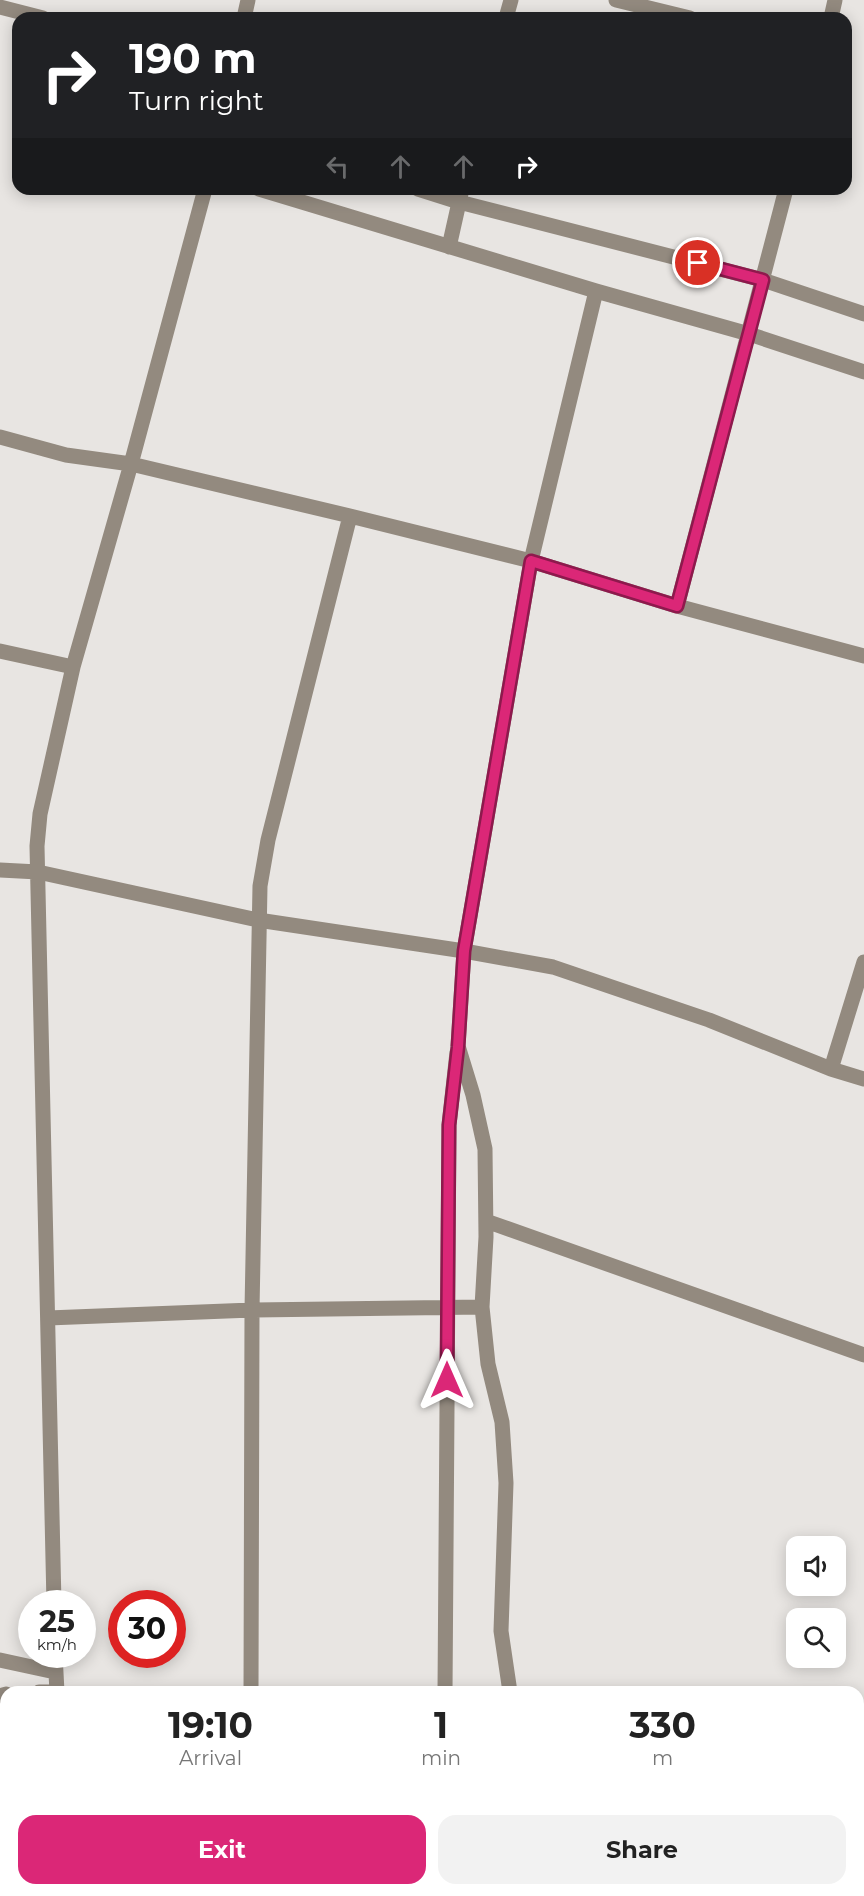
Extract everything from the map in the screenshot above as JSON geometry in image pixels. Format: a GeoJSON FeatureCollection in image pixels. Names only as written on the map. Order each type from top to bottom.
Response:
{"type":"FeatureCollection","features":[{"type":"Feature","properties":{"kind":"street"},"geometry":{"type":"LineString","coordinates":[[616,0],[665,12]]}},
{"type":"Feature","properties":{"kind":"street"},"geometry":{"type":"LineString","coordinates":[[0,7],[19,6]]}},
{"type":"Feature","properties":{"kind":"street"},"geometry":{"type":"LineString","coordinates":[[54,1590],[37,846],[40,814],[73,667],[131,464],[202,195]]}},
{"type":"Feature","properties":{"kind":"street"},"geometry":{"type":"LineString","coordinates":[[279,195],[596,291],[749,334],[864,372]]}},
{"type":"Feature","properties":{"kind":"street"},"geometry":{"type":"LineString","coordinates":[[677,606],[784,195]]}},
{"type":"Feature","properties":{"kind":"street"},"geometry":{"type":"LineString","coordinates":[[449,247],[461,196],[763,280],[864,314]]}},
{"type":"Feature","properties":{"kind":"street"},"geometry":{"type":"LineString","coordinates":[[445,1686],[449,1125],[458,1047],[464,951],[531,561],[596,291]]}},
{"type":"Feature","properties":{"kind":"street"},"geometry":{"type":"LineString","coordinates":[[0,437],[66,454],[131,464],[531,561],[677,606],[864,656]]}},
{"type":"Feature","properties":{"kind":"street"},"geometry":{"type":"LineString","coordinates":[[251,1686],[252,1310],[260,886],[268,840],[350,516]]}},
{"type":"Feature","properties":{"kind":"street"},"geometry":{"type":"LineString","coordinates":[[0,651],[73,667]]}},
{"type":"Feature","properties":{"kind":"street"},"geometry":{"type":"LineString","coordinates":[[0,870],[38,872],[258,920],[553,967],[709,1020],[831,1069],[864,1079]]}},
{"type":"Feature","properties":{"kind":"street"},"geometry":{"type":"LineString","coordinates":[[831,1069],[864,962]]}},
{"type":"Feature","properties":{"kind":"street"},"geometry":{"type":"LineString","coordinates":[[458,1047],[473,1095],[485,1149],[486,1221],[482,1307],[488,1364],[502,1422],[506,1483],[501,1631],[509,1686]]}},
{"type":"Feature","properties":{"kind":"street"},"geometry":{"type":"LineString","coordinates":[[486,1221],[864,1355]]}},
{"type":"Feature","properties":{"kind":"street"},"geometry":{"type":"LineString","coordinates":[[48,1318],[252,1310],[482,1307]]}},
{"type":"Feature","properties":{"kind":"street"},"geometry":{"type":"LineString","coordinates":[[0,1660],[55,1672]]}},
{"type":"Feature","properties":{"kind":"street"},"geometry":{"type":"LineString","coordinates":[[55,1668],[56,1686]]}},
{"type":"Feature","properties":{"kind":"route"},"geometry":{"type":"LineString","coordinates":[[447,1380],[449,1125],[458,1047],[464,951],[531,561],[677,606],[763,280],[698,263]]}}]}
